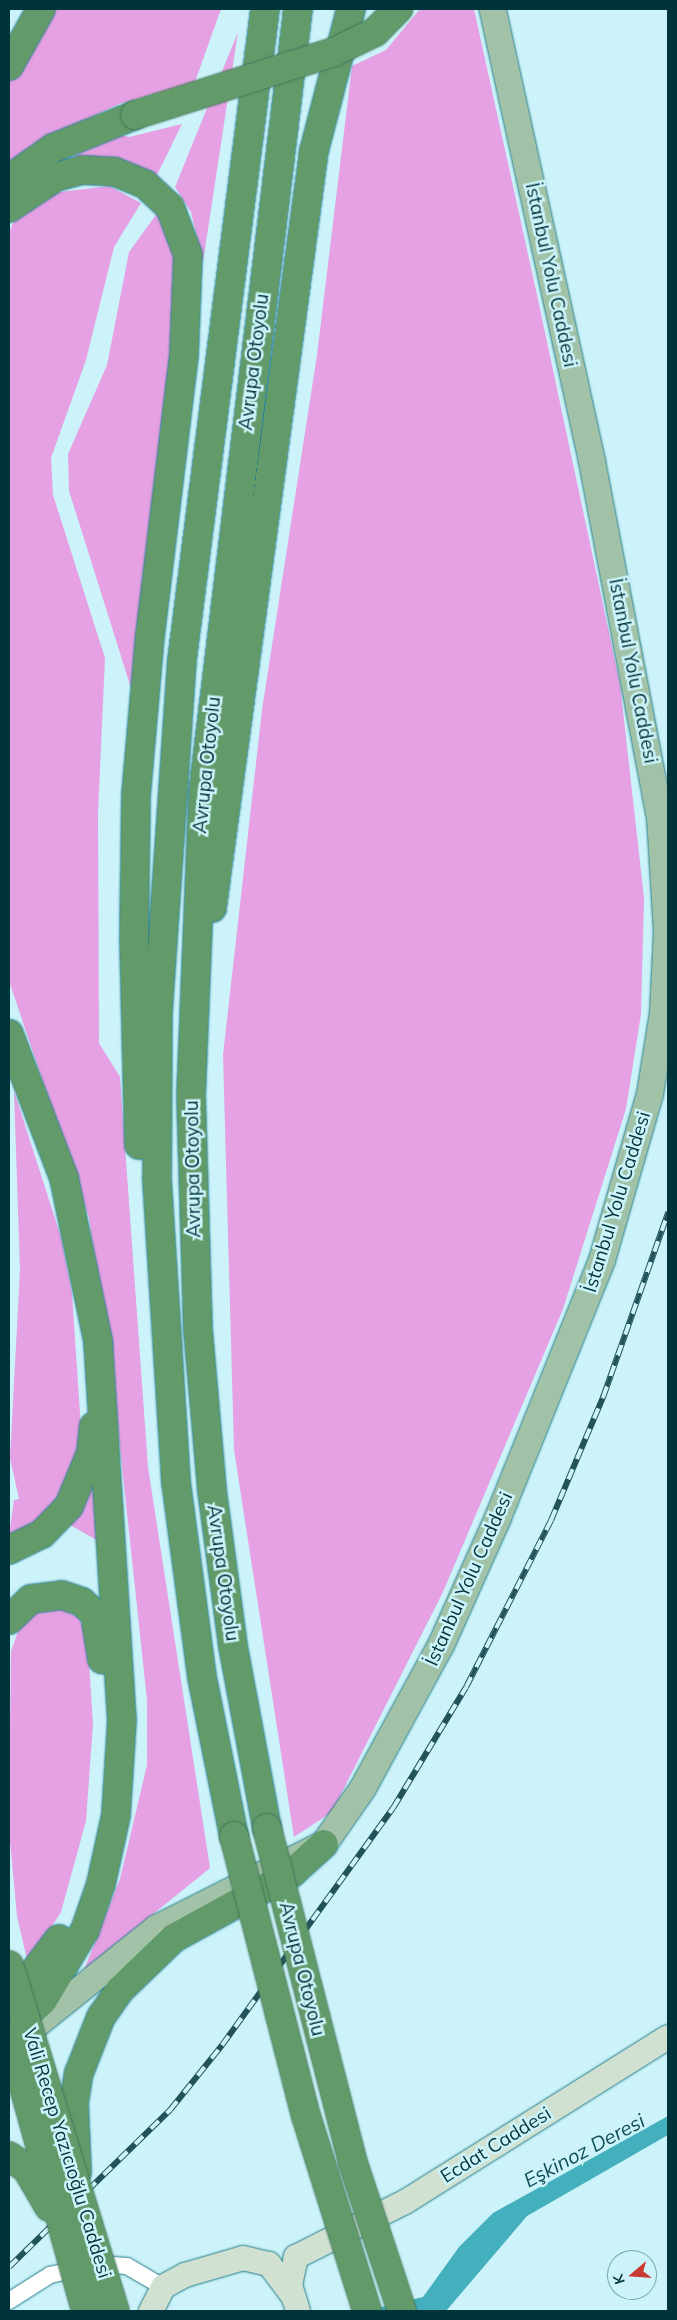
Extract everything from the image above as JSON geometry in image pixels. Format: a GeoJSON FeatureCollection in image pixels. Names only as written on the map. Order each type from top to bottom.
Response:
{"type":"FeatureCollection","features":[{"type":"Feature","properties":{"kind":"highway"},"geometry":{"type":"LineString","coordinates":[[9,33],[22,9]]}},
{"type":"Feature","properties":{"kind":"highway"},"geometry":{"type":"LineString","coordinates":[[9,66],[41,9]]}},
{"type":"Feature","properties":{"kind":"highway","name":"Avrupa Otoyolu"},"geometry":{"type":"LineString","coordinates":[[264,9],[208,438],[173,768],[158,1011],[157,1178],[167,1374],[193,1626],[234,1836],[306,2116],[367,2311]]}},
{"type":"Feature","properties":{"kind":"highway","name":"Avrupa Otoyolu"},"geometry":{"type":"LineString","coordinates":[[298,9],[218,657],[198,863],[193,1018],[192,1161],[204,1410],[230,1626],[267,1828],[354,2164],[402,2311]]}},
{"type":"Feature","properties":{"kind":"highway"},"geometry":{"type":"LineString","coordinates":[[193,1018],[207,948],[314,151],[351,9]]}},
{"type":"Feature","properties":{"kind":"highway"},"geometry":{"type":"LineString","coordinates":[[9,179],[61,144],[135,115],[334,52],[375,32],[398,9]]}},
{"type":"Feature","properties":{"kind":"highway"},"geometry":{"type":"LineString","coordinates":[[9,208],[56,177],[82,170],[115,172],[145,184],[170,207],[185,238],[188,297],[140,724],[133,867],[144,1255],[156,1336],[167,1374]]}},
{"type":"Feature","properties":{"kind":"highway"},"geometry":{"type":"LineString","coordinates":[[9,1034],[64,1178],[83,1251],[101,1370],[121,1710],[116,1815],[101,1884],[85,1930],[43,2000],[9,2034]]}},
{"type":"Feature","properties":{"kind":"highway"},"geometry":{"type":"LineString","coordinates":[[9,1550],[42,1534],[72,1500],[91,1453],[101,1370]]}},
{"type":"Feature","properties":{"kind":"highway"},"geometry":{"type":"LineString","coordinates":[[9,1620],[31,1598],[47,1596],[82,1602],[95,1614],[100,1630],[104,1723],[103,1787],[80,1892],[48,1960],[9,2005]]}},
{"type":"Feature","properties":{"kind":"highway"},"geometry":{"type":"LineString","coordinates":[[77,2182],[74,2104],[79,2074],[101,2018],[120,1990],[174,1938],[292,1873],[324,1844]]}},
{"type":"Feature","properties":{"kind":"highway","name":"Vali Recep Yazıcıoğlu Caddesi"},"geometry":{"type":"LineString","coordinates":[[9,1965],[115,2311]]}},
{"type":"Feature","properties":{"kind":"highway","name":"Vali Recep Yazıcıoğlu Caddesi"},"geometry":{"type":"LineString","coordinates":[[9,2034],[86,2311]]}},
{"type":"Feature","properties":{"kind":"highway"},"geometry":{"type":"LineString","coordinates":[[9,2156],[27,2169],[72,2261]]}},
{"type":"Feature","properties":{"kind":"main road","name":"İstanbul Yolu Caddesi"},"geometry":{"type":"LineString","coordinates":[[324,1844],[363,1788],[438,1651],[546,1403],[602,1260],[633,1163],[663,1013],[666,932],[661,828],[646,727],[493,9]]}},
{"type":"Feature","properties":{"kind":"main road"},"geometry":{"type":"LineString","coordinates":[[9,2034],[37,2024],[157,1928],[324,1844]]}},
{"type":"Feature","properties":{"kind":"main road","name":"Ecdat Caddesi"},"geometry":{"type":"LineString","coordinates":[[303,2307],[291,2270],[296,2257],[405,2202],[668,2037]]}},
{"type":"Feature","properties":{"kind":"main road"},"geometry":{"type":"LineString","coordinates":[[151,2311],[164,2287],[185,2275],[257,2258],[269,2264],[303,2307]]}},
{"type":"Feature","properties":{"kind":"street"},"geometry":{"type":"LineString","coordinates":[[9,2301],[50,2275],[98,2264],[127,2266],[164,2287]]}},
{"type":"Feature","properties":{"kind":"shaded area"},"geometry":{"type":"Polygon","coordinates":[[[51,9],[221,9],[195,82],[119,104],[48,137],[9,167],[9,82],[51,9]]]}},
{"type":"Feature","properties":{"kind":"shaded area"},"geometry":{"type":"Polygon","coordinates":[[[420,9],[474,9],[537,295],[620,684],[644,898],[641,1014],[626,1109],[563,1309],[443,1592],[332,1812],[294,1837],[234,1450],[223,1055],[262,710],[317,355],[352,66],[386,50],[420,9]]]}},
{"type":"Feature","properties":{"kind":"shaded area"},"geometry":{"type":"Polygon","coordinates":[[[238,32],[203,262],[191,212],[175,187],[238,32]]]}},
{"type":"Feature","properties":{"kind":"shaded area"},"geometry":{"type":"Polygon","coordinates":[[[182,124],[155,179],[78,163],[75,155],[120,135],[129,137],[182,124]]]}},
{"type":"Feature","properties":{"kind":"shaded area"},"geometry":{"type":"Polygon","coordinates":[[[109,186],[141,203],[114,247],[86,360],[51,458],[53,495],[105,658],[98,814],[99,1043],[120,1077],[148,1467],[210,1868],[84,1970],[120,1879],[147,1765],[147,1700],[116,1410],[89,1218],[9,981],[9,233],[13,223],[52,193],[109,186]]]}},
{"type":"Feature","properties":{"kind":"shaded area"},"geometry":{"type":"Polygon","coordinates":[[[158,212],[170,227],[180,298],[131,688],[69,491],[68,454],[107,365],[129,252],[158,212]]]}},
{"type":"Feature","properties":{"kind":"shaded area"},"geometry":{"type":"Polygon","coordinates":[[[14,1091],[61,1237],[72,1293],[82,1444],[77,1467],[52,1508],[30,1526],[9,1535],[14,1500],[19,1499],[10,1458],[20,1270],[14,1091]]]}},
{"type":"Feature","properties":{"kind":"shaded area"},"geometry":{"type":"Polygon","coordinates":[[[96,1482],[100,1542],[70,1525],[96,1482]]]}},
{"type":"Feature","properties":{"kind":"shaded area"},"geometry":{"type":"Polygon","coordinates":[[[60,1608],[78,1617],[87,1633],[93,1724],[86,1821],[61,1912],[28,1964],[17,1916],[9,1830],[11,1651],[20,1626],[36,1611],[60,1608]]]}},
{"type":"Feature","properties":{"kind":"water"},"geometry":{"type":"Polygon","coordinates":[[[668,2116],[668,2135],[527,2216],[446,2311],[365,2311],[423,2297],[459,2247],[493,2213],[668,2116]]]}},
{"type":"Feature","properties":{"kind":"railway"},"geometry":{"type":"LineString","coordinates":[[9,2267],[170,2110],[222,2045],[393,1808],[466,1687],[551,1520],[603,1397],[668,1212]]}},
{"type":"Feature","properties":{"kind":"water label","name":"Eşkinoz Deresi"},"geometry":{"type":"Point","coordinates":[584,2150]}}]}
